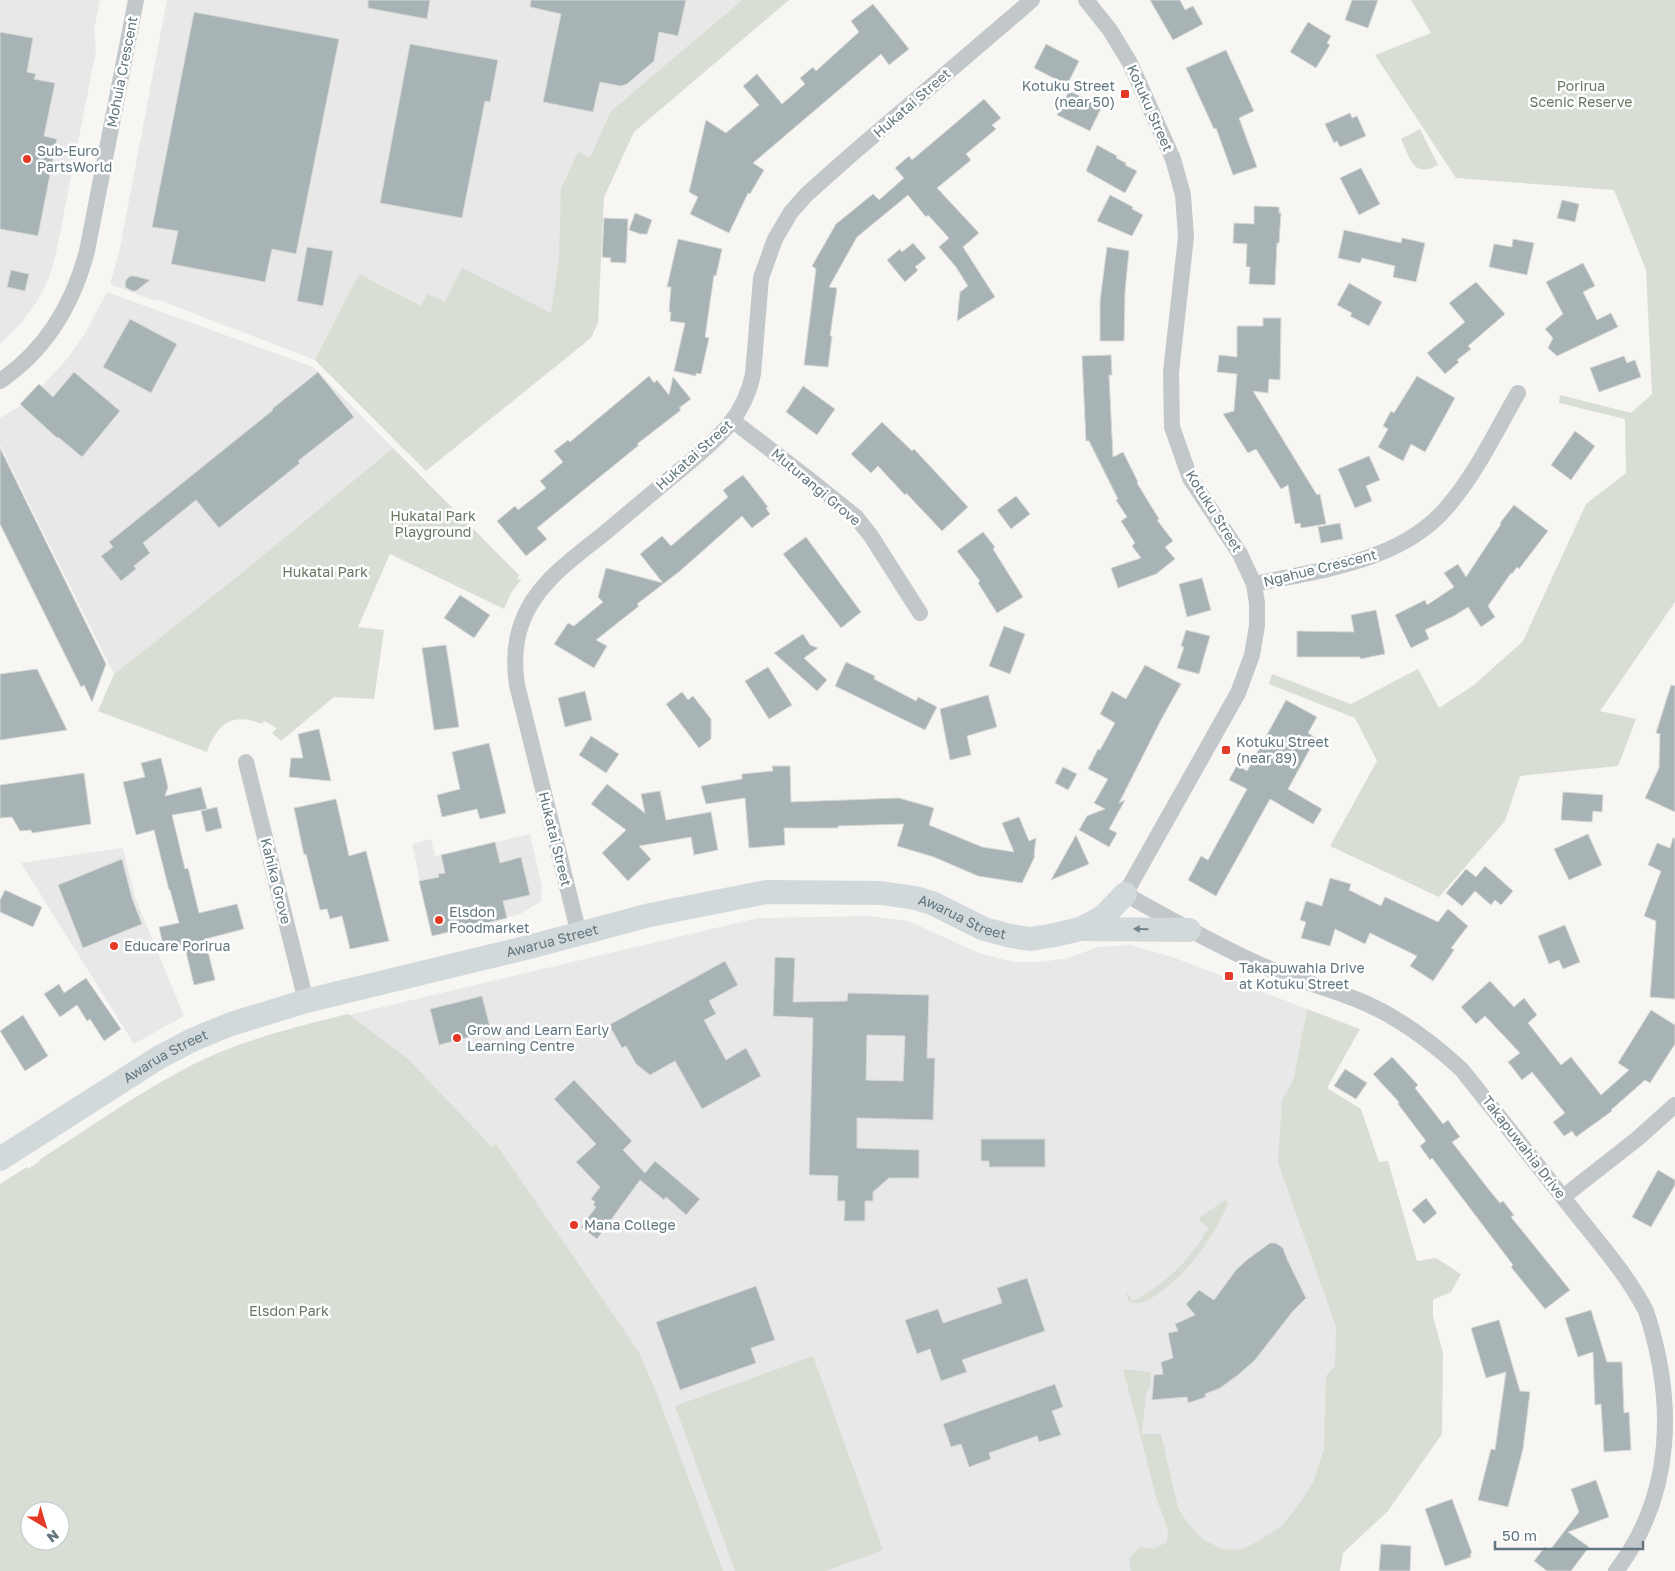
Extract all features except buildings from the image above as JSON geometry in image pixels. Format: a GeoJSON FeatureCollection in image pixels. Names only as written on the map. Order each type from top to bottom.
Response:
{"type":"FeatureCollection","features":[{"type":"Feature","properties":{"kind":"street","name":"Mohuia Crescent"},"geometry":{"type":"LineString","coordinates":[[0,381],[32,355],[50,334],[68,305],[81,277],[136,0]]}},
{"type":"Feature","properties":{"kind":"street","name":"Hukatai Street"},"geometry":{"type":"LineString","coordinates":[[579,934],[517,685],[514,663],[521,624],[532,602],[558,572],[706,448],[733,421],[743,404],[751,382],[761,278],[775,239],[791,212],[807,194],[852,154],[1032,0]]}},
{"type":"Feature","properties":{"kind":"street","name":"Kotuku Street"},"geometry":{"type":"LineString","coordinates":[[1086,0],[1110,30],[1130,63],[1173,159],[1183,195],[1186,237],[1171,372],[1172,427],[1190,478],[1237,547],[1254,584],[1257,603],[1257,626],[1252,655],[1238,693],[1125,894]]}},
{"type":"Feature","properties":{"kind":"street","name":"Ngahue Crescent"},"geometry":{"type":"LineString","coordinates":[[1254,584],[1370,557],[1402,543],[1426,528],[1448,507],[1474,470],[1518,393]]}},
{"type":"Feature","properties":{"kind":"street","name":"Muturangi Grove"},"geometry":{"type":"LineString","coordinates":[[733,421],[856,517],[871,536],[920,613]]}},
{"type":"Feature","properties":{"kind":"street","name":"Kahika Grove"},"geometry":{"type":"LineString","coordinates":[[246,762],[306,1001]]}},
{"type":"Feature","properties":{"kind":"street","name":"Awarua Street"},"geometry":{"type":"LineString","coordinates":[[0,1159],[174,1050],[231,1024],[306,1001],[650,915],[766,892],[881,892],[932,903],[984,929],[1030,939],[1056,936],[1080,929],[1104,916],[1125,894]]}},
{"type":"Feature","properties":{"kind":"street","name":"Takapuwahia Drive"},"geometry":{"type":"LineString","coordinates":[[1125,894],[1189,930],[1262,966],[1358,1000],[1389,1015],[1443,1052],[1462,1070],[1619,1269],[1646,1310],[1659,1342],[1671,1363],[1673,1424],[1667,1463],[1652,1511],[1634,1544],[1616,1571]]}},
{"type":"Feature","properties":{"kind":"street"},"geometry":{"type":"LineString","coordinates":[[1080,929],[1189,930]]}},
{"type":"Feature","properties":{"kind":"street"},"geometry":{"type":"LineString","coordinates":[[1563,1196],[1637,1140],[1675,1105]]}},
{"type":"Feature","properties":{"kind":"shaded area"},"geometry":{"type":"Polygon","coordinates":[[[0,0],[100,0],[94,29],[96,51],[56,253],[49,278],[36,303],[22,322],[0,344],[0,0]]]}},
{"type":"Feature","properties":{"kind":"shaded area"},"geometry":{"type":"Polygon","coordinates":[[[167,0],[742,0],[611,111],[567,311],[407,453],[315,360],[156,299],[155,301],[110,284],[119,253],[167,0]]]}},
{"type":"Feature","properties":{"kind":"shaded area"},"geometry":{"type":"Polygon","coordinates":[[[107,292],[313,367],[393,448],[231,582],[114,674],[0,445],[0,418],[20,406],[67,359],[84,335],[107,292]]]}},
{"type":"Feature","properties":{"kind":"shaded area"},"geometry":{"type":"Polygon","coordinates":[[[530,834],[542,888],[541,901],[520,914],[432,936],[412,844],[431,839],[435,856],[530,834]]]}},
{"type":"Feature","properties":{"kind":"shaded area","name":"Educare Porirua"},"geometry":{"type":"Polygon","coordinates":[[[123,849],[135,897],[184,1016],[134,1044],[21,863],[123,849]]]}},
{"type":"Feature","properties":{"kind":"shaded area","name":"Mana College"},"geometry":{"type":"Polygon","coordinates":[[[870,916],[908,921],[979,953],[1013,962],[1041,962],[1068,958],[1098,947],[1131,945],[1175,958],[1307,1009],[1293,1081],[1358,1405],[1280,1571],[124,1571],[70,1520],[70,1501],[29,1501],[0,1187],[161,1084],[349,1015],[758,918],[870,916]]]}},
{"type":"Feature","properties":{"kind":"green space"},"geometry":{"type":"Polygon","coordinates":[[[742,0],[789,0],[634,132],[604,197],[598,323],[591,338],[426,471],[315,360],[359,274],[421,306],[428,294],[445,302],[462,268],[551,313],[559,259],[561,189],[578,152],[590,158],[611,111],[742,0]]]}},
{"type":"Feature","properties":{"kind":"green space","name":"Porirua Scenic Reserve"},"geometry":{"type":"Polygon","coordinates":[[[1411,0],[1675,0],[1675,602],[1600,711],[1636,719],[1618,766],[1520,776],[1505,821],[1439,897],[1330,846],[1377,761],[1355,718],[1269,684],[1272,674],[1351,704],[1418,669],[1439,708],[1474,685],[1523,641],[1586,504],[1626,473],[1625,419],[1559,403],[1560,395],[1631,413],[1652,394],[1646,270],[1614,190],[1456,178],[1375,55],[1431,33],[1411,0]]]}},
{"type":"Feature","properties":{"kind":"green space"},"geometry":{"type":"Polygon","coordinates":[[[1420,129],[1438,165],[1430,169],[1423,170],[1414,164],[1401,139],[1420,129]]]}},
{"type":"Feature","properties":{"kind":"green space"},"geometry":{"type":"Polygon","coordinates":[[[393,448],[519,575],[517,580],[522,578],[511,593],[504,609],[390,554],[358,627],[384,630],[374,699],[334,697],[281,741],[272,733],[277,728],[264,721],[262,724],[242,719],[234,720],[221,728],[211,742],[207,752],[98,711],[114,674],[238,576],[393,448]]]}},
{"type":"Feature","properties":{"kind":"green space"},"geometry":{"type":"Polygon","coordinates":[[[1307,1009],[1360,1029],[1327,1088],[1361,1109],[1379,1162],[1388,1161],[1417,1261],[1436,1258],[1461,1274],[1451,1292],[1433,1300],[1433,1316],[1443,1353],[1442,1434],[1388,1511],[1343,1553],[1340,1571],[1131,1571],[1129,1558],[1140,1547],[1153,1549],[1167,1542],[1168,1530],[1157,1500],[1123,1369],[1151,1372],[1150,1387],[1146,1393],[1142,1434],[1161,1434],[1178,1508],[1189,1525],[1204,1540],[1222,1549],[1239,1550],[1282,1526],[1313,1482],[1324,1449],[1326,1376],[1335,1366],[1336,1327],[1278,1162],[1282,1100],[1293,1081],[1307,1009]]]}},
{"type":"Feature","properties":{"kind":"green space","name":"Elsdon Park"},"geometry":{"type":"Polygon","coordinates":[[[348,1014],[408,1059],[492,1147],[496,1144],[639,1352],[657,1394],[723,1571],[0,1571],[0,1184],[27,1167],[28,1169],[133,1098],[192,1065],[230,1048],[288,1029],[348,1014]]]}},
{"type":"Feature","properties":{"kind":"green space"},"geometry":{"type":"Polygon","coordinates":[[[1225,1200],[1228,1203],[1216,1228],[1190,1265],[1169,1286],[1146,1301],[1137,1303],[1128,1300],[1126,1292],[1133,1301],[1156,1287],[1185,1261],[1208,1228],[1199,1218],[1225,1200]]]}},
{"type":"Feature","properties":{"kind":"green space"},"geometry":{"type":"Polygon","coordinates":[[[813,1356],[883,1550],[826,1571],[735,1571],[675,1406],[813,1356]]]}},
{"type":"Feature","properties":{"kind":"place","name":"Kotuku Street (near 50)"},"geometry":{"type":"Point","coordinates":[1125,94]}},
{"type":"Feature","properties":{"kind":"place","name":"Sub-Euro PartsWorld"},"geometry":{"type":"Point","coordinates":[27,159]}},
{"type":"Feature","properties":{"kind":"place","name":"Kotuku Street (near 89)"},"geometry":{"type":"Point","coordinates":[1226,750]}},
{"type":"Feature","properties":{"kind":"place","name":"Elsdon Foodmarket"},"geometry":{"type":"Point","coordinates":[439,920]}},
{"type":"Feature","properties":{"kind":"place","name":"Educare Porirua"},"geometry":{"type":"Point","coordinates":[114,946]}},
{"type":"Feature","properties":{"kind":"place","name":"Takapuwahia Drive at Kotuku Street"},"geometry":{"type":"Point","coordinates":[1229,976]}},
{"type":"Feature","properties":{"kind":"place","name":"Grow and Learn Early Learning Centre"},"geometry":{"type":"Point","coordinates":[457,1038]}},
{"type":"Feature","properties":{"kind":"place","name":"Mana College"},"geometry":{"type":"Point","coordinates":[574,1225]}},
{"type":"Feature","properties":{"kind":"park label","name":"Hukatai Park Playground"},"geometry":{"type":"Point","coordinates":[433,524]}},
{"type":"Feature","properties":{"kind":"park label","name":"Hukatai Park"},"geometry":{"type":"Point","coordinates":[325,572]}}]}
